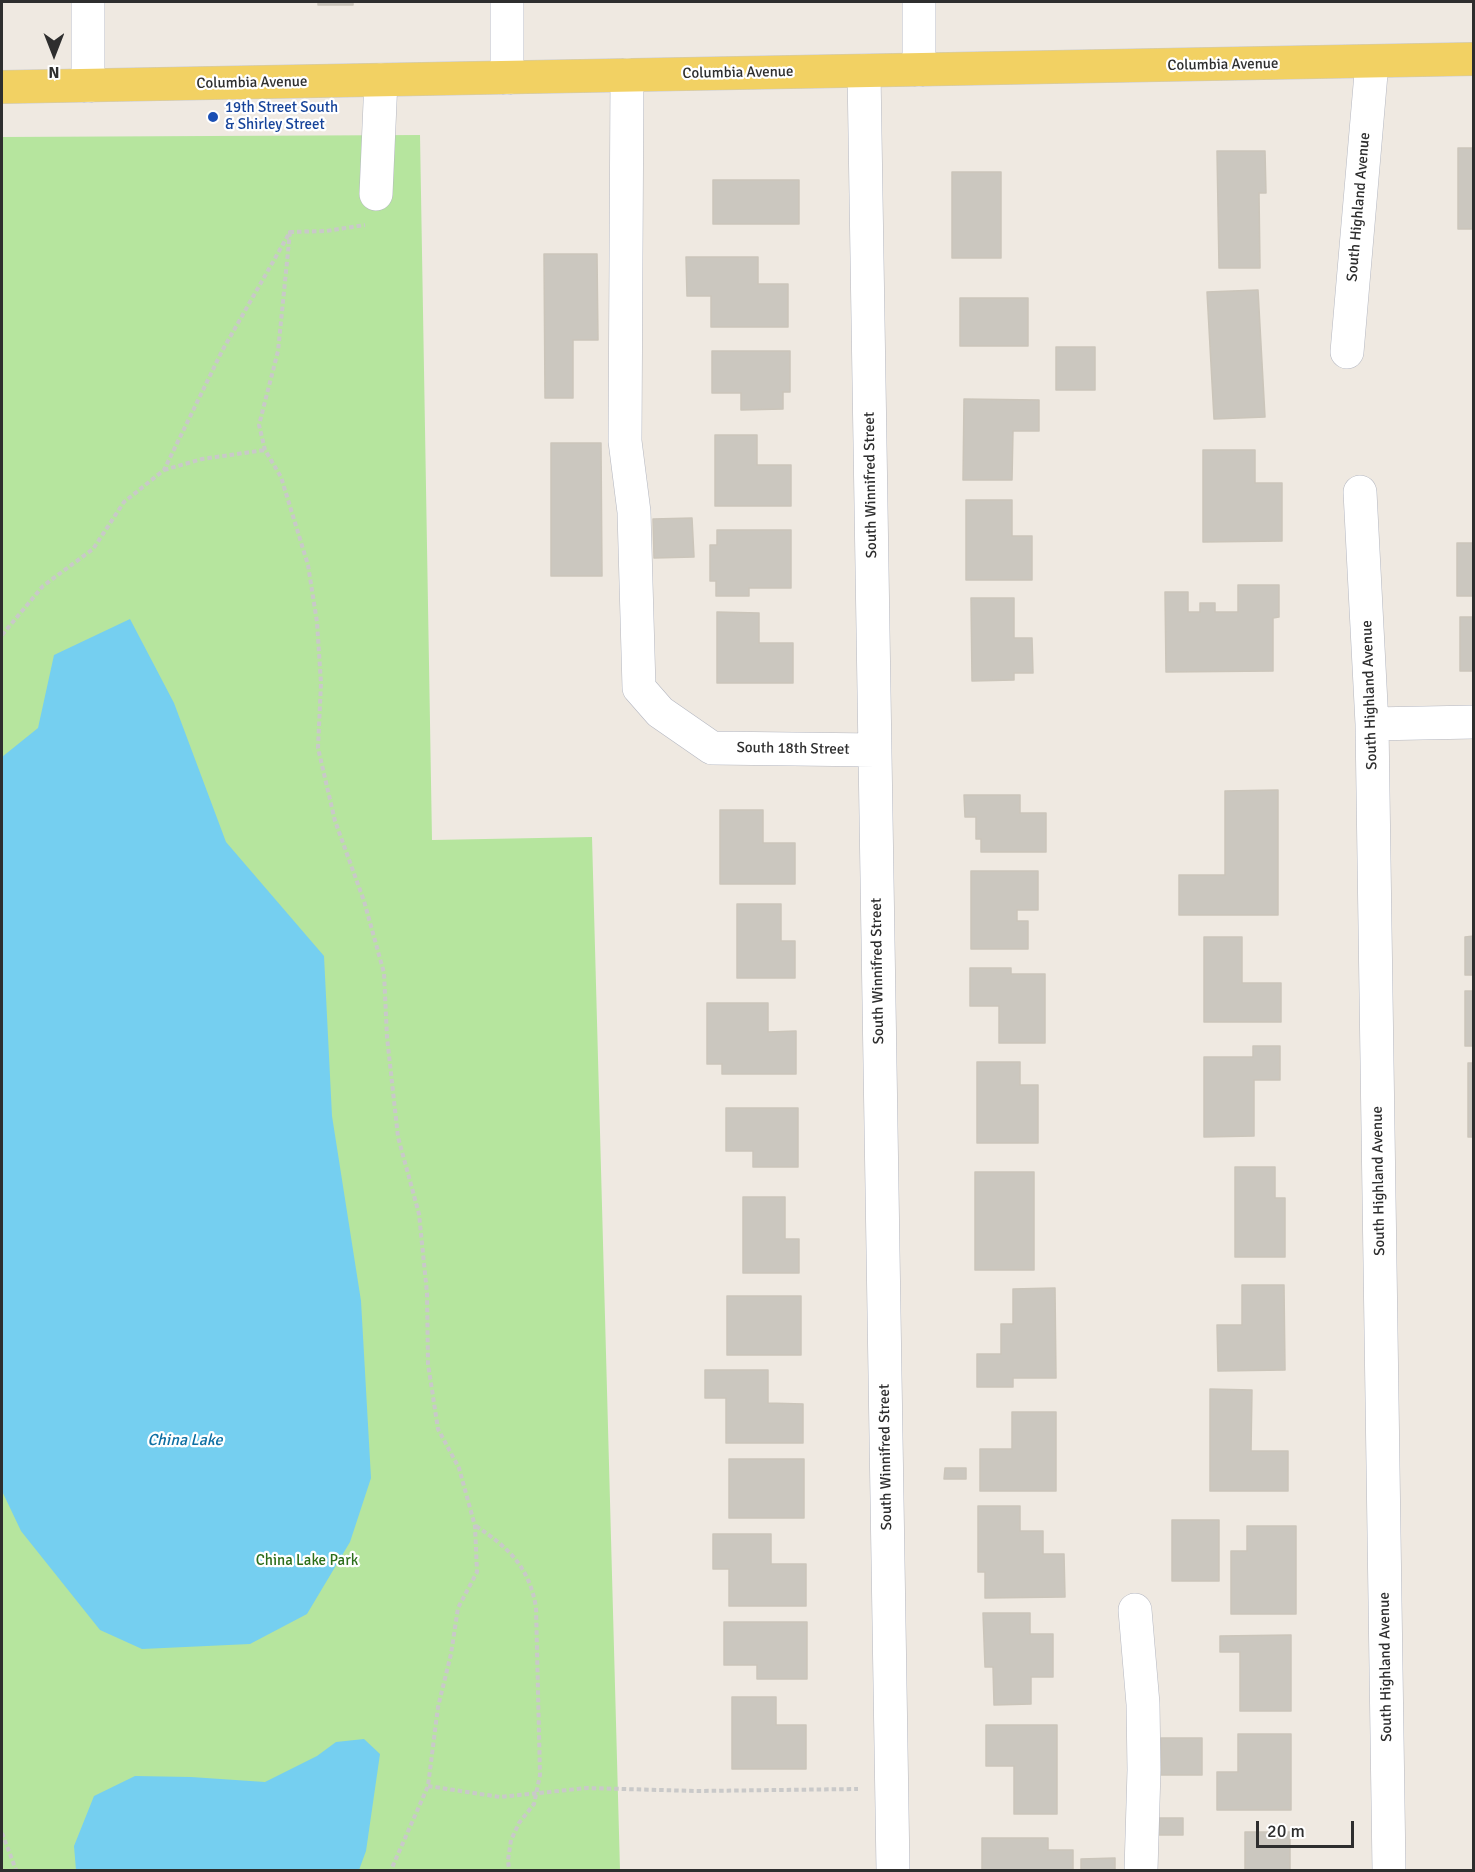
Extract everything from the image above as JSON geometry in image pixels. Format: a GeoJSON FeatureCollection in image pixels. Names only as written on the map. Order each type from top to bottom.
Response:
{"type":"FeatureCollection","features":[{"type":"Feature","properties":{"kind":"main road","name":"Columbia Avenue"},"geometry":{"type":"LineString","coordinates":[[2,87],[1473,59]]}},
{"type":"Feature","properties":{"kind":"street"},"geometry":{"type":"LineString","coordinates":[[88,2],[88,86]]}},
{"type":"Feature","properties":{"kind":"street"},"geometry":{"type":"LineString","coordinates":[[507,2],[507,78]]}},
{"type":"Feature","properties":{"kind":"street"},"geometry":{"type":"LineString","coordinates":[[919,2],[919,70]]}},
{"type":"Feature","properties":{"kind":"street","name":"South Highland Avenue"},"geometry":{"type":"LineString","coordinates":[[1347,352],[1372,62]]}},
{"type":"Feature","properties":{"kind":"street","name":"South Winnifred Street"},"geometry":{"type":"LineString","coordinates":[[864,71],[893,1870]]}},
{"type":"Feature","properties":{"kind":"street","name":"South 18th Street"},"geometry":{"type":"LineString","coordinates":[[627,75],[625,441],[634,512],[639,688],[660,712],[712,748],[875,750]]}},
{"type":"Feature","properties":{"kind":"street"},"geometry":{"type":"LineString","coordinates":[[376,194],[381,80]]}},
{"type":"Feature","properties":{"kind":"street","name":"South Highland Avenue"},"geometry":{"type":"LineString","coordinates":[[1360,492],[1372,724],[1389,1870]]}},
{"type":"Feature","properties":{"kind":"street"},"geometry":{"type":"LineString","coordinates":[[1372,724],[1473,722]]}},
{"type":"Feature","properties":{"kind":"street"},"geometry":{"type":"LineString","coordinates":[[1135,1610],[1143,1704],[1141,1870]]}},
{"type":"Feature","properties":{"kind":"path"},"geometry":{"type":"LineString","coordinates":[[290,232],[326,231],[364,225],[373,221],[376,211],[376,194]]}},
{"type":"Feature","properties":{"kind":"path"},"geometry":{"type":"LineString","coordinates":[[290,232],[278,351],[260,425],[265,450],[281,477],[308,565],[317,622],[321,683],[318,748],[335,821],[364,901],[384,972],[387,1037],[398,1137],[419,1214],[427,1293],[428,1364],[438,1429],[459,1468],[475,1526],[477,1572],[458,1608],[451,1654],[438,1707],[428,1786],[391,1870]]}},
{"type":"Feature","properties":{"kind":"path"},"geometry":{"type":"LineString","coordinates":[[164,470],[222,351],[290,232]]}},
{"type":"Feature","properties":{"kind":"path"},"geometry":{"type":"LineString","coordinates":[[2,634],[43,586],[93,549],[124,502],[164,470],[202,459],[265,450]]}},
{"type":"Feature","properties":{"kind":"path"},"geometry":{"type":"LineString","coordinates":[[475,1526],[508,1551],[522,1568],[532,1586],[536,1607],[540,1775],[534,1804],[519,1822],[511,1840],[509,1870]]}},
{"type":"Feature","properties":{"kind":"path"},"geometry":{"type":"LineString","coordinates":[[428,1786],[500,1797],[587,1788],[697,1791],[892,1789]]}},
{"type":"Feature","properties":{"kind":"path"},"geometry":{"type":"LineString","coordinates":[[2,1833],[15,1870]]}},
{"type":"Feature","properties":{"kind":"green space","name":"China Lake Park"},"geometry":{"type":"Polygon","coordinates":[[[420,135],[432,840],[592,837],[620,1870],[2,1870],[2,137],[420,135]]]}},
{"type":"Feature","properties":{"kind":"water","name":"China Lake"},"geometry":{"type":"Polygon","coordinates":[[[130,619],[174,703],[226,842],[324,956],[332,1116],[361,1301],[371,1478],[350,1542],[307,1614],[250,1644],[142,1649],[100,1630],[21,1531],[2,1491],[2,757],[38,728],[54,655],[130,619]]]}},
{"type":"Feature","properties":{"kind":"water"},"geometry":{"type":"Polygon","coordinates":[[[364,1739],[380,1754],[366,1851],[359,1870],[76,1870],[74,1846],[94,1796],[135,1776],[265,1782],[317,1756],[336,1742],[364,1739]]]}},
{"type":"Feature","properties":{"kind":"building"},"geometry":{"type":"Polygon","coordinates":[[[318,2],[353,2],[353,5],[318,5],[318,2]]]}},
{"type":"Feature","properties":{"kind":"building"},"geometry":{"type":"Polygon","coordinates":[[[1458,148],[1474,148],[1474,229],[1458,229],[1458,148]]]}},
{"type":"Feature","properties":{"kind":"building"},"geometry":{"type":"Polygon","coordinates":[[[1217,151],[1265,151],[1266,193],[1259,193],[1260,268],[1219,268],[1217,151]]]}},
{"type":"Feature","properties":{"kind":"building"},"geometry":{"type":"Polygon","coordinates":[[[952,172],[1001,172],[1001,258],[952,258],[952,172]]]}},
{"type":"Feature","properties":{"kind":"building"},"geometry":{"type":"Polygon","coordinates":[[[713,180],[799,180],[799,224],[713,224],[713,180]]]}},
{"type":"Feature","properties":{"kind":"building"},"geometry":{"type":"Polygon","coordinates":[[[544,254],[597,254],[598,340],[573,340],[573,398],[545,398],[544,254]]]}},
{"type":"Feature","properties":{"kind":"building"},"geometry":{"type":"Polygon","coordinates":[[[686,257],[758,257],[758,284],[788,284],[788,327],[711,327],[711,296],[687,296],[686,257]]]}},
{"type":"Feature","properties":{"kind":"building"},"geometry":{"type":"Polygon","coordinates":[[[1258,290],[1265,417],[1214,419],[1207,292],[1258,290]]]}},
{"type":"Feature","properties":{"kind":"building"},"geometry":{"type":"Polygon","coordinates":[[[960,298],[1028,298],[1028,346],[960,346],[960,298]]]}},
{"type":"Feature","properties":{"kind":"building"},"geometry":{"type":"Polygon","coordinates":[[[1056,347],[1095,347],[1095,390],[1056,390],[1056,347]]]}},
{"type":"Feature","properties":{"kind":"building"},"geometry":{"type":"Polygon","coordinates":[[[712,351],[790,351],[790,392],[783,392],[783,409],[741,410],[741,393],[712,393],[712,351]]]}},
{"type":"Feature","properties":{"kind":"building"},"geometry":{"type":"Polygon","coordinates":[[[964,399],[1039,400],[1039,431],[1013,431],[1012,480],[963,480],[964,399]]]}},
{"type":"Feature","properties":{"kind":"building"},"geometry":{"type":"Polygon","coordinates":[[[715,435],[757,435],[757,465],[791,465],[791,506],[715,506],[715,435]]]}},
{"type":"Feature","properties":{"kind":"building"},"geometry":{"type":"Polygon","coordinates":[[[551,443],[601,443],[602,576],[551,576],[551,443]]]}},
{"type":"Feature","properties":{"kind":"building"},"geometry":{"type":"Polygon","coordinates":[[[1203,450],[1255,450],[1255,483],[1282,483],[1282,541],[1203,542],[1203,450]]]}},
{"type":"Feature","properties":{"kind":"building"},"geometry":{"type":"Polygon","coordinates":[[[966,500],[1012,500],[1012,536],[1032,536],[1032,580],[966,580],[966,500]]]}},
{"type":"Feature","properties":{"kind":"building"},"geometry":{"type":"Polygon","coordinates":[[[692,518],[694,557],[654,558],[653,519],[692,518]]]}},
{"type":"Feature","properties":{"kind":"building"},"geometry":{"type":"Polygon","coordinates":[[[717,530],[791,530],[791,588],[749,588],[749,596],[716,596],[716,581],[710,581],[710,545],[717,545],[717,530]]]}},
{"type":"Feature","properties":{"kind":"building"},"geometry":{"type":"Polygon","coordinates":[[[1457,543],[1474,543],[1474,596],[1457,596],[1457,543]]]}},
{"type":"Feature","properties":{"kind":"building"},"geometry":{"type":"Polygon","coordinates":[[[1238,585],[1279,585],[1279,617],[1273,618],[1273,671],[1166,672],[1165,592],[1188,592],[1188,612],[1200,612],[1200,603],[1215,603],[1215,612],[1238,612],[1238,585]]]}},
{"type":"Feature","properties":{"kind":"building"},"geometry":{"type":"Polygon","coordinates":[[[971,598],[1014,598],[1014,638],[1032,638],[1033,673],[1014,673],[1014,680],[972,681],[971,598]]]}},
{"type":"Feature","properties":{"kind":"building"},"geometry":{"type":"Polygon","coordinates":[[[717,612],[759,613],[759,643],[793,643],[793,683],[717,683],[717,612]]]}},
{"type":"Feature","properties":{"kind":"building"},"geometry":{"type":"Polygon","coordinates":[[[1460,617],[1474,617],[1474,671],[1460,671],[1460,617]]]}},
{"type":"Feature","properties":{"kind":"building"},"geometry":{"type":"Polygon","coordinates":[[[1278,790],[1278,915],[1179,915],[1179,875],[1225,875],[1225,791],[1278,790]]]}},
{"type":"Feature","properties":{"kind":"building"},"geometry":{"type":"Polygon","coordinates":[[[964,795],[1020,795],[1020,813],[1046,813],[1046,852],[981,852],[981,839],[976,839],[976,817],[965,817],[964,795]]]}},
{"type":"Feature","properties":{"kind":"building"},"geometry":{"type":"Polygon","coordinates":[[[720,810],[763,810],[763,843],[795,843],[795,884],[720,884],[720,810]]]}},
{"type":"Feature","properties":{"kind":"building"},"geometry":{"type":"Polygon","coordinates":[[[971,871],[1038,871],[1038,910],[1017,910],[1017,921],[1028,921],[1028,949],[971,949],[971,871]]]}},
{"type":"Feature","properties":{"kind":"building"},"geometry":{"type":"Polygon","coordinates":[[[737,904],[781,904],[781,941],[795,941],[795,978],[737,978],[737,904]]]}},
{"type":"Feature","properties":{"kind":"building"},"geometry":{"type":"Polygon","coordinates":[[[1474,936],[1474,975],[1465,975],[1465,937],[1474,936]]]}},
{"type":"Feature","properties":{"kind":"building"},"geometry":{"type":"Polygon","coordinates":[[[1204,937],[1242,937],[1242,983],[1281,983],[1281,1022],[1204,1022],[1204,937]]]}},
{"type":"Feature","properties":{"kind":"building"},"geometry":{"type":"Polygon","coordinates":[[[970,968],[1011,968],[1011,974],[1045,974],[1045,1043],[999,1043],[999,1006],[970,1006],[970,968]]]}},
{"type":"Feature","properties":{"kind":"building"},"geometry":{"type":"Polygon","coordinates":[[[1465,991],[1474,991],[1474,1046],[1465,1046],[1465,991]]]}},
{"type":"Feature","properties":{"kind":"building"},"geometry":{"type":"Polygon","coordinates":[[[707,1003],[768,1003],[768,1032],[796,1031],[796,1074],[722,1074],[722,1064],[707,1064],[707,1003]]]}},
{"type":"Feature","properties":{"kind":"building"},"geometry":{"type":"Polygon","coordinates":[[[1253,1046],[1280,1046],[1280,1080],[1254,1080],[1254,1136],[1204,1137],[1204,1057],[1253,1057],[1253,1046]]]}},
{"type":"Feature","properties":{"kind":"building"},"geometry":{"type":"Polygon","coordinates":[[[977,1062],[1020,1062],[1020,1085],[1038,1085],[1038,1143],[977,1143],[977,1062]]]}},
{"type":"Feature","properties":{"kind":"building"},"geometry":{"type":"Polygon","coordinates":[[[1468,1063],[1474,1063],[1474,1137],[1468,1137],[1468,1063]]]}},
{"type":"Feature","properties":{"kind":"building"},"geometry":{"type":"Polygon","coordinates":[[[726,1108],[798,1108],[798,1167],[753,1167],[753,1151],[726,1151],[726,1108]]]}},
{"type":"Feature","properties":{"kind":"building"},"geometry":{"type":"Polygon","coordinates":[[[1235,1167],[1275,1167],[1275,1198],[1285,1198],[1285,1257],[1235,1257],[1235,1167]]]}},
{"type":"Feature","properties":{"kind":"building"},"geometry":{"type":"Polygon","coordinates":[[[975,1172],[1034,1172],[1034,1270],[975,1270],[975,1172]]]}},
{"type":"Feature","properties":{"kind":"building"},"geometry":{"type":"Polygon","coordinates":[[[743,1197],[785,1197],[785,1239],[799,1239],[799,1273],[743,1273],[743,1197]]]}},
{"type":"Feature","properties":{"kind":"building"},"geometry":{"type":"Polygon","coordinates":[[[1242,1285],[1284,1285],[1285,1370],[1218,1371],[1217,1325],[1242,1325],[1242,1285]]]}},
{"type":"Feature","properties":{"kind":"building"},"geometry":{"type":"Polygon","coordinates":[[[1055,1288],[1056,1378],[1013,1378],[1013,1387],[977,1387],[977,1354],[1001,1354],[1001,1324],[1013,1324],[1013,1289],[1055,1288]]]}},
{"type":"Feature","properties":{"kind":"building"},"geometry":{"type":"Polygon","coordinates":[[[727,1296],[801,1296],[801,1355],[727,1355],[727,1296]]]}},
{"type":"Feature","properties":{"kind":"building"},"geometry":{"type":"Polygon","coordinates":[[[705,1370],[768,1370],[768,1403],[803,1404],[803,1443],[726,1443],[726,1398],[705,1398],[705,1370]]]}},
{"type":"Feature","properties":{"kind":"building"},"geometry":{"type":"Polygon","coordinates":[[[1210,1389],[1252,1390],[1251,1451],[1288,1451],[1288,1491],[1210,1491],[1210,1389]]]}},
{"type":"Feature","properties":{"kind":"building"},"geometry":{"type":"Polygon","coordinates":[[[1012,1412],[1056,1412],[1056,1491],[980,1491],[980,1449],[1012,1449],[1012,1412]]]}},
{"type":"Feature","properties":{"kind":"building"},"geometry":{"type":"Polygon","coordinates":[[[729,1459],[804,1459],[804,1518],[729,1518],[729,1459]]]}},
{"type":"Feature","properties":{"kind":"building"},"geometry":{"type":"Polygon","coordinates":[[[945,1468],[966,1468],[966,1479],[944,1479],[945,1468]]]}},
{"type":"Feature","properties":{"kind":"building"},"geometry":{"type":"Polygon","coordinates":[[[978,1506],[1020,1506],[1020,1531],[1043,1531],[1043,1554],[1064,1554],[1065,1597],[985,1598],[985,1572],[978,1572],[978,1506]]]}},
{"type":"Feature","properties":{"kind":"building"},"geometry":{"type":"Polygon","coordinates":[[[1172,1520],[1219,1520],[1219,1581],[1172,1581],[1172,1520]]]}},
{"type":"Feature","properties":{"kind":"building"},"geometry":{"type":"Polygon","coordinates":[[[1247,1526],[1296,1526],[1296,1614],[1231,1614],[1231,1551],[1247,1551],[1247,1526]]]}},
{"type":"Feature","properties":{"kind":"building"},"geometry":{"type":"Polygon","coordinates":[[[713,1534],[771,1534],[771,1564],[806,1564],[806,1606],[729,1606],[729,1569],[713,1569],[713,1534]]]}},
{"type":"Feature","properties":{"kind":"building"},"geometry":{"type":"Polygon","coordinates":[[[983,1613],[1030,1613],[1030,1634],[1053,1634],[1053,1677],[1031,1677],[1031,1704],[994,1705],[993,1667],[985,1667],[983,1613]]]}},
{"type":"Feature","properties":{"kind":"building"},"geometry":{"type":"Polygon","coordinates":[[[724,1622],[807,1622],[807,1679],[757,1679],[757,1665],[724,1665],[724,1622]]]}},
{"type":"Feature","properties":{"kind":"building"},"geometry":{"type":"Polygon","coordinates":[[[1291,1635],[1291,1711],[1240,1711],[1240,1652],[1220,1652],[1220,1636],[1291,1635]]]}},
{"type":"Feature","properties":{"kind":"building"},"geometry":{"type":"Polygon","coordinates":[[[732,1697],[776,1697],[776,1725],[806,1725],[806,1769],[732,1769],[732,1697]]]}},
{"type":"Feature","properties":{"kind":"building"},"geometry":{"type":"Polygon","coordinates":[[[986,1725],[1057,1725],[1057,1814],[1014,1814],[1014,1766],[986,1766],[986,1725]]]}},
{"type":"Feature","properties":{"kind":"building"},"geometry":{"type":"Polygon","coordinates":[[[1238,1734],[1291,1734],[1291,1810],[1217,1810],[1217,1772],[1238,1772],[1238,1734]]]}},
{"type":"Feature","properties":{"kind":"building"},"geometry":{"type":"Polygon","coordinates":[[[1161,1738],[1202,1738],[1202,1775],[1161,1775],[1161,1738]]]}},
{"type":"Feature","properties":{"kind":"building"},"geometry":{"type":"Polygon","coordinates":[[[1157,1818],[1183,1818],[1183,1835],[1157,1835],[1157,1818]]]}},
{"type":"Feature","properties":{"kind":"building"},"geometry":{"type":"Polygon","coordinates":[[[1245,1832],[1290,1832],[1290,1870],[1245,1870],[1245,1832]]]}},
{"type":"Feature","properties":{"kind":"building"},"geometry":{"type":"Polygon","coordinates":[[[982,1838],[1048,1838],[1048,1850],[1073,1850],[1073,1870],[982,1870],[982,1838]]]}},
{"type":"Feature","properties":{"kind":"building"},"geometry":{"type":"Polygon","coordinates":[[[1115,1858],[1115,1870],[1081,1870],[1081,1859],[1115,1858]]]}},
{"type":"Feature","properties":{"kind":"place","name":"19th Street South & Shirley Street"},"geometry":{"type":"Point","coordinates":[213,117]}}]}
